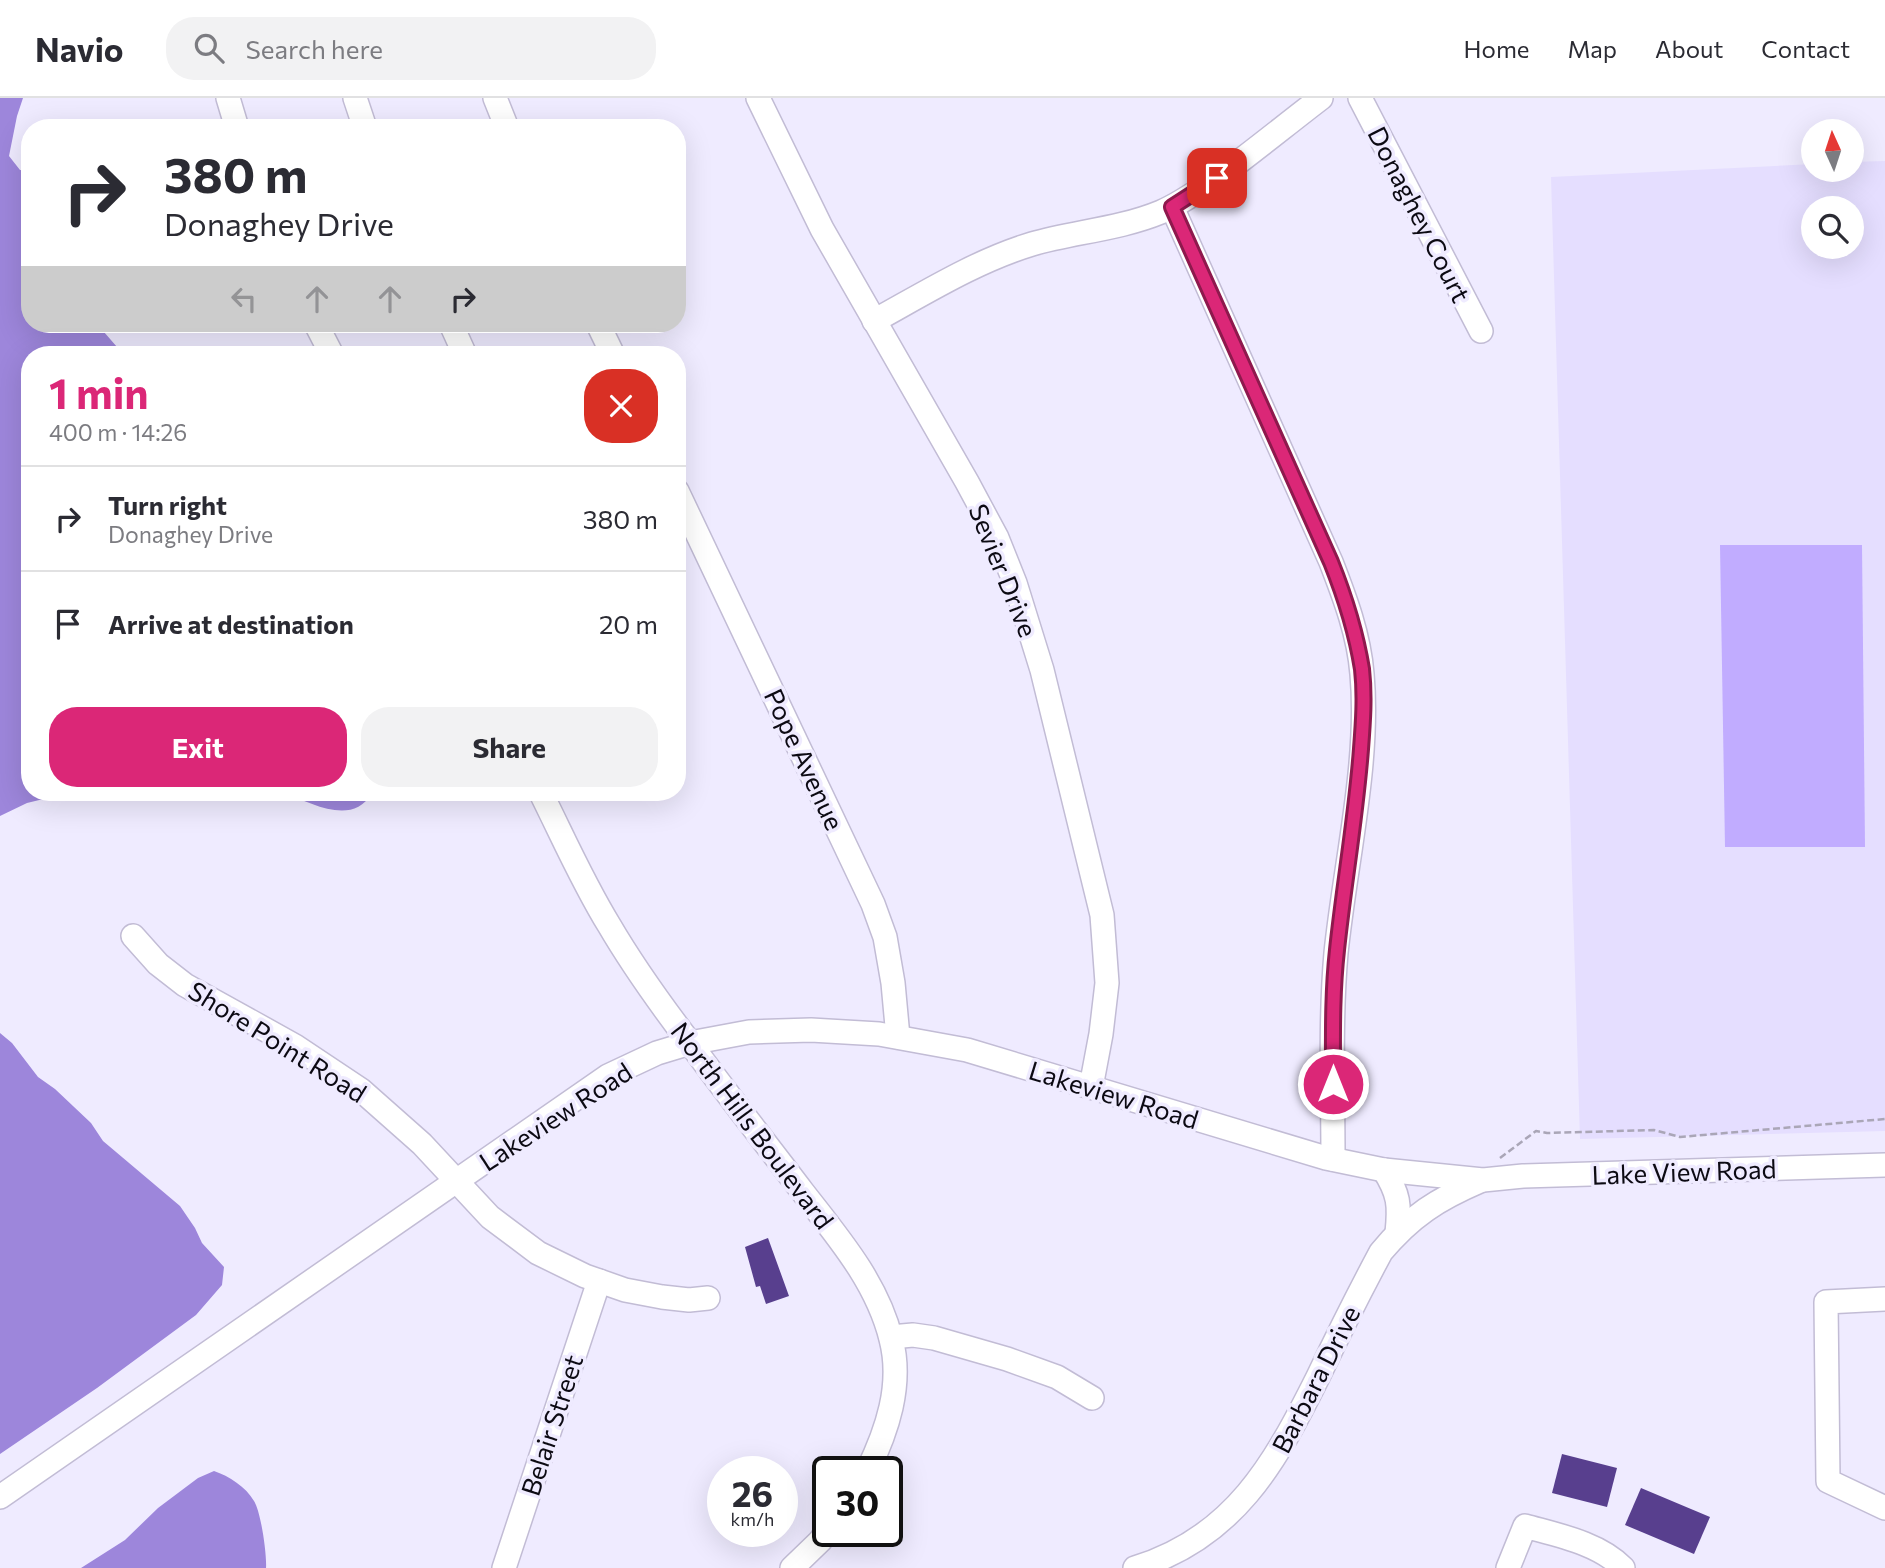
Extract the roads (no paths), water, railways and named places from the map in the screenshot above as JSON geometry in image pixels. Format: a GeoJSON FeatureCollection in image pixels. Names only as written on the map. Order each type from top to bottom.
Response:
{"type":"FeatureCollection","features":[{"type":"Feature","properties":{"kind":"street"},"geometry":{"type":"LineString","coordinates":[[228,98],[234,119]]}},
{"type":"Feature","properties":{"kind":"street"},"geometry":{"type":"LineString","coordinates":[[355,98],[362,119]]}},
{"type":"Feature","properties":{"kind":"street"},"geometry":{"type":"LineString","coordinates":[[495,98],[503,119]]}},
{"type":"Feature","properties":{"kind":"street","name":"Sevier Drive"},"geometry":{"type":"LineString","coordinates":[[758,98],[810,206],[996,538],[1031,628],[1102,915],[1107,983],[1091,1087]]}},
{"type":"Feature","properties":{"kind":"street"},"geometry":{"type":"LineString","coordinates":[[874,321],[999,256],[1031,244],[1141,219],[1172,207],[1228,170],[1321,98]]}},
{"type":"Feature","properties":{"kind":"street","name":"Donaghey Court"},"geometry":{"type":"LineString","coordinates":[[1360,98],[1481,331]]}},
{"type":"Feature","properties":{"kind":"street"},"geometry":{"type":"LineString","coordinates":[[1172,207],[1331,562],[1355,635],[1362,671],[1364,705],[1358,783],[1336,954],[1333,1008],[1333,1159]]}},
{"type":"Feature","properties":{"kind":"street","name":"Pope Avenue"},"geometry":{"type":"LineString","coordinates":[[686,510],[873,904],[885,937],[894,982],[898,1037]]}},
{"type":"Feature","properties":{"kind":"street","name":"North Hills Boulevard"},"geometry":{"type":"LineString","coordinates":[[545,801],[584,881],[636,968],[858,1265],[869,1285],[891,1337],[895,1356],[891,1412],[875,1456]]}},
{"type":"Feature","properties":{"kind":"street","name":"Shore Point Road"},"geometry":{"type":"LineString","coordinates":[[133,936],[158,964],[185,985],[295,1046],[361,1090],[422,1144],[490,1217],[521,1242],[564,1268],[625,1290],[689,1300],[708,1298]]}},
{"type":"Feature","properties":{"kind":"street","name":"Lakeview Road"},"geometry":{"type":"LineString","coordinates":[[0,1497],[608,1076],[657,1053],[690,1043],[749,1032],[840,1031],[898,1037],[967,1050],[1333,1159],[1384,1170],[1483,1180]]}},
{"type":"Feature","properties":{"kind":"street","name":"Lake View Road"},"geometry":{"type":"LineString","coordinates":[[1483,1180],[1523,1175],[1885,1166]]}},
{"type":"Feature","properties":{"kind":"street"},"geometry":{"type":"LineString","coordinates":[[1384,1170],[1396,1189],[1400,1209],[1397,1233]]}},
{"type":"Feature","properties":{"kind":"street","name":"Barbara Drive"},"geometry":{"type":"LineString","coordinates":[[1135,1568],[1161,1559],[1201,1536],[1250,1493],[1278,1455],[1381,1252],[1397,1233],[1445,1196],[1483,1180]]}},
{"type":"Feature","properties":{"kind":"street","name":"Belair Street"},"geometry":{"type":"LineString","coordinates":[[504,1568],[599,1281]]}},
{"type":"Feature","properties":{"kind":"street"},"geometry":{"type":"LineString","coordinates":[[1885,1299],[1826,1302],[1828,1481],[1885,1508]]}},
{"type":"Feature","properties":{"kind":"street"},"geometry":{"type":"LineString","coordinates":[[891,1337],[903,1335],[934,1338],[1007,1359],[1057,1377],[1092,1398]]}},
{"type":"Feature","properties":{"kind":"street"},"geometry":{"type":"LineString","coordinates":[[1508,1568],[1525,1526],[1570,1539],[1613,1558],[1623,1568]]}},
{"type":"Feature","properties":{"kind":"street"},"geometry":{"type":"LineString","coordinates":[[792,1568],[813,1547]]}},
{"type":"Feature","properties":{"kind":"street"},"geometry":{"type":"LineString","coordinates":[[812,1568],[820,1547]]}}]}
